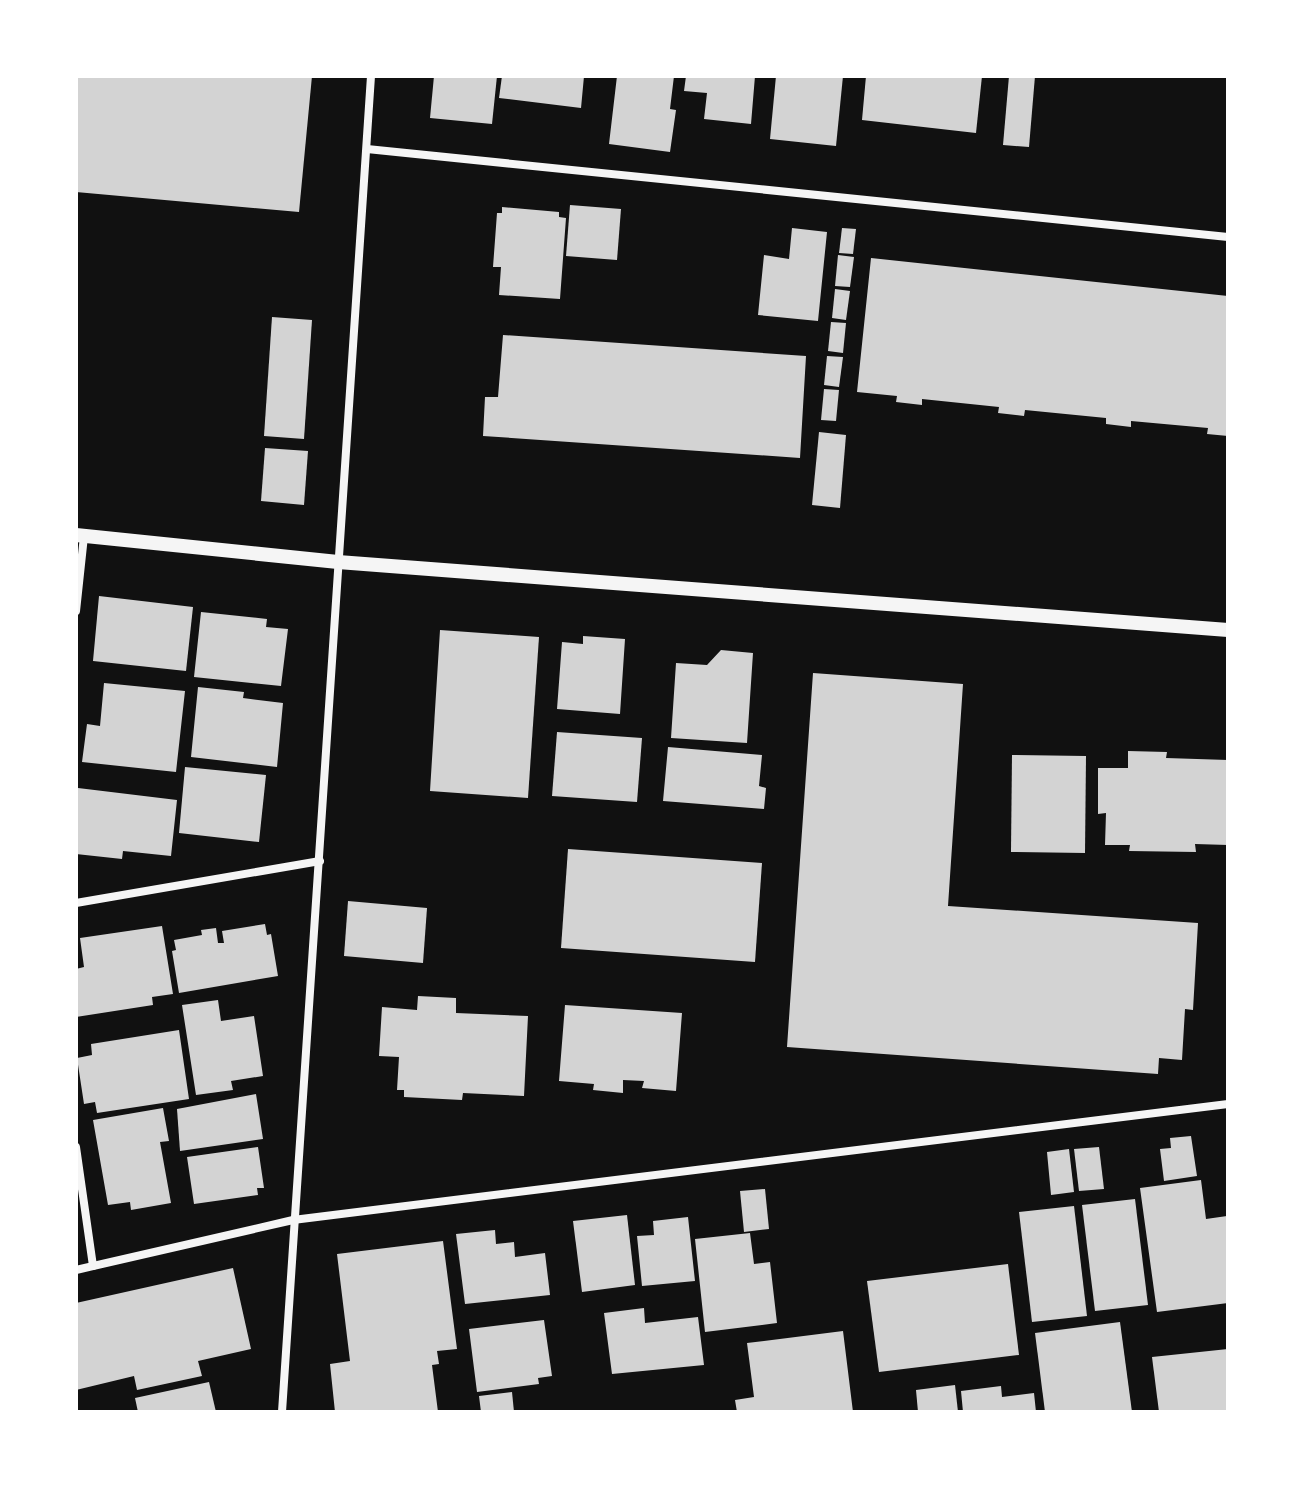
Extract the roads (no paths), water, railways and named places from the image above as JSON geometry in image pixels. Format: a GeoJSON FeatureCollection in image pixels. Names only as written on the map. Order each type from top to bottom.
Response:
{"type":"FeatureCollection","features":[{"type":"Feature","properties":{"kind":"street"},"geometry":{"type":"LineString","coordinates":[[282,1412],[371,76]]}},
{"type":"Feature","properties":{"kind":"street"},"geometry":{"type":"LineString","coordinates":[[367,149],[1228,237]]}},
{"type":"Feature","properties":{"kind":"street"},"geometry":{"type":"LineString","coordinates":[[76,611],[80,535],[338,562],[1228,630]]}},
{"type":"Feature","properties":{"kind":"street"},"geometry":{"type":"LineString","coordinates":[[76,903],[320,861]]}},
{"type":"Feature","properties":{"kind":"street"},"geometry":{"type":"LineString","coordinates":[[76,1270],[293,1220],[1228,1104]]}},
{"type":"Feature","properties":{"kind":"street"},"geometry":{"type":"LineString","coordinates":[[76,1147],[93,1266]]}}]}
